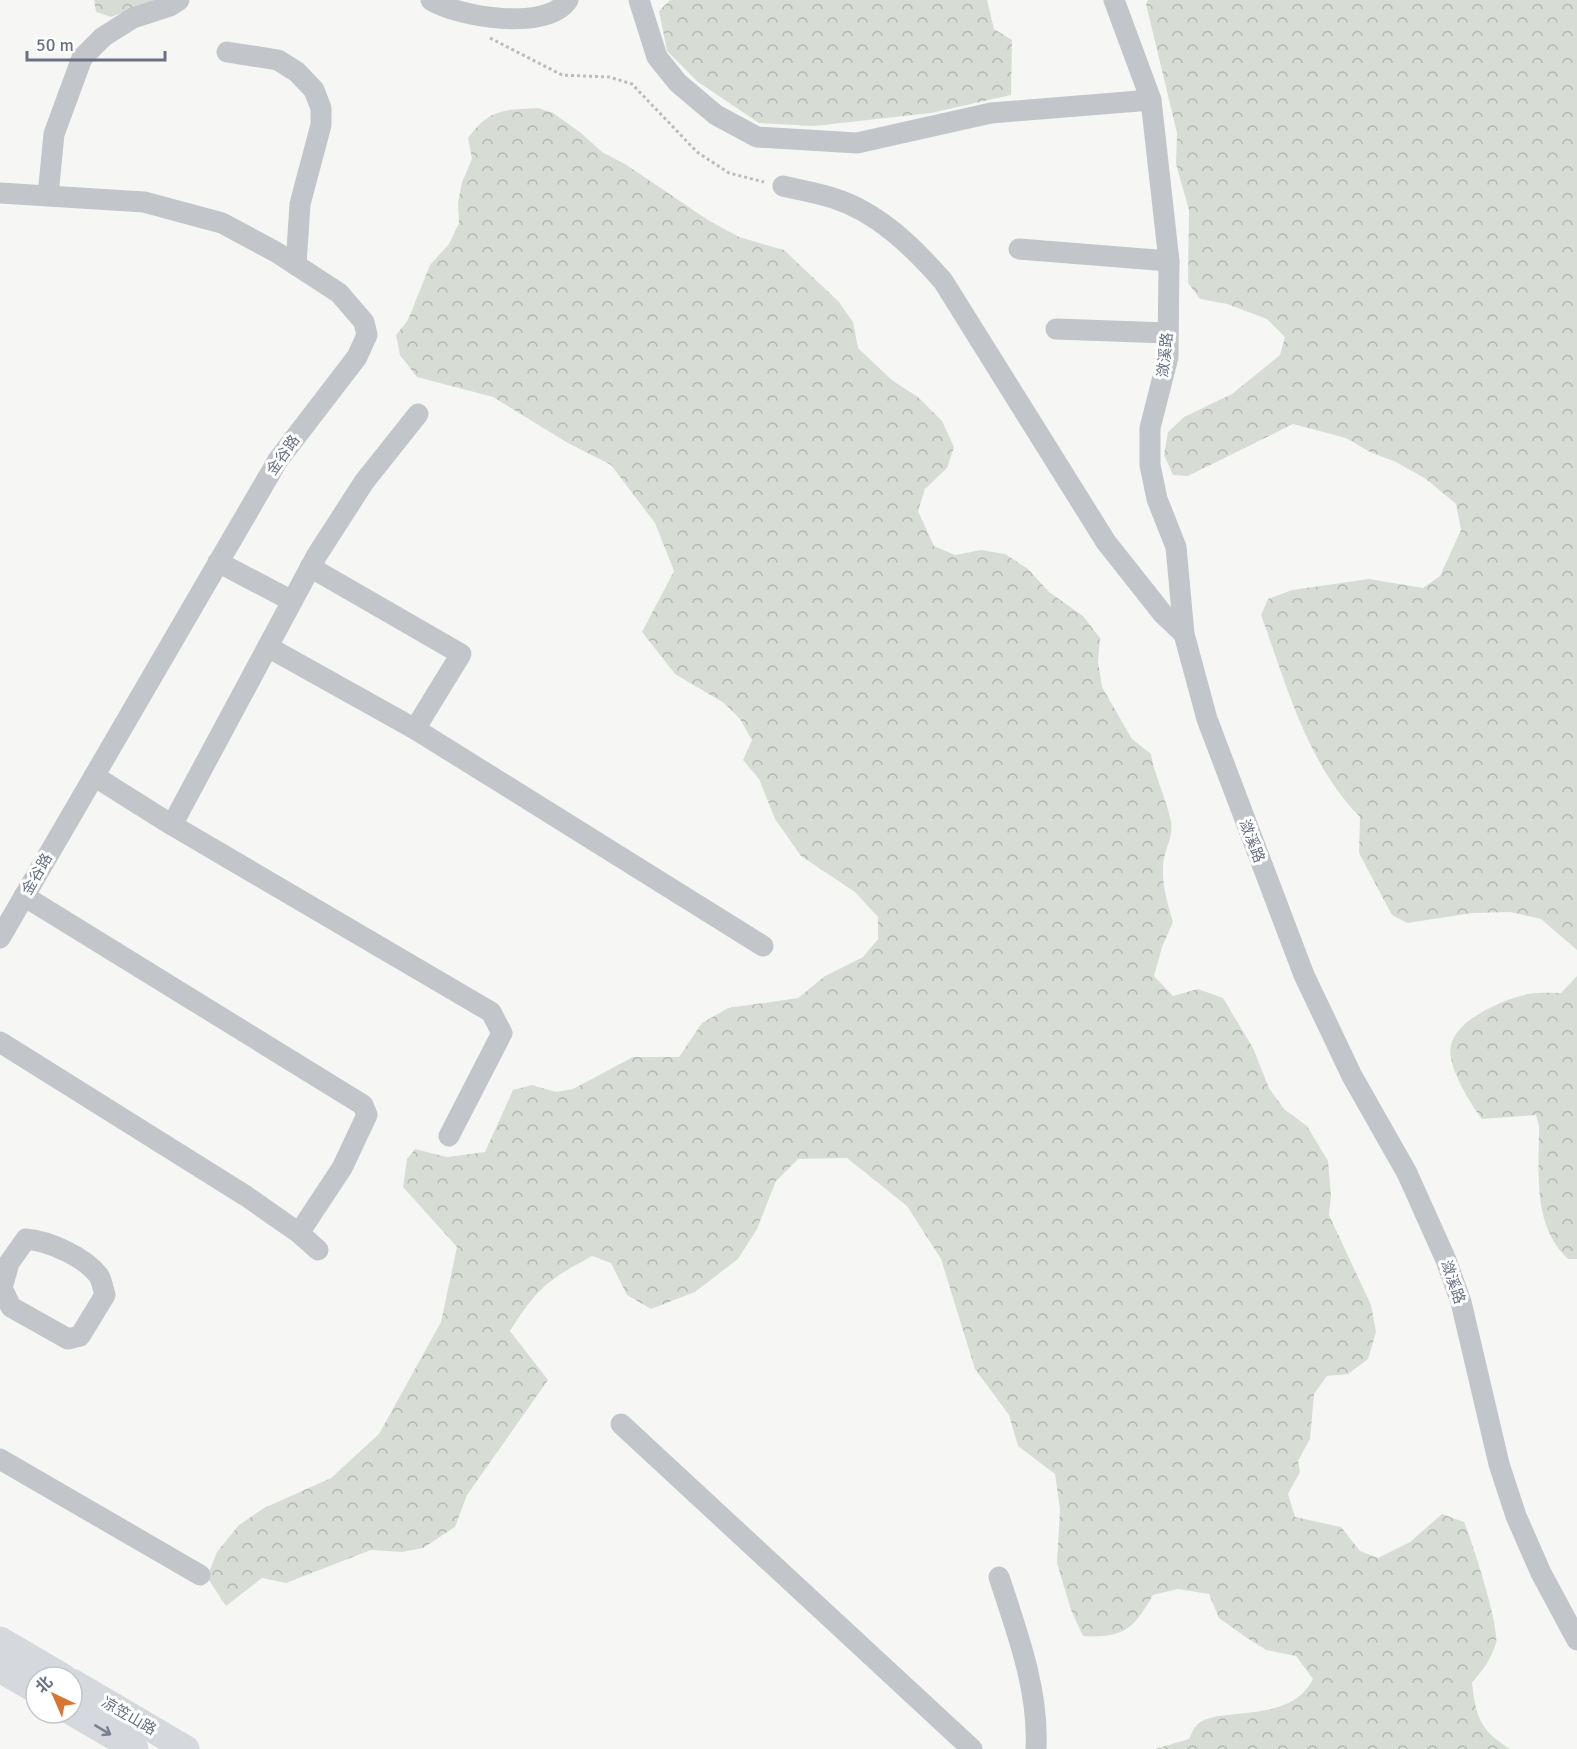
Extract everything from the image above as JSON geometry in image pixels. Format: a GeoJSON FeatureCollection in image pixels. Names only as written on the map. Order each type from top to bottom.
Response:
{"type":"FeatureCollection","features":[{"type":"Feature","properties":{"kind":"main road"},"geometry":{"type":"LineString","coordinates":[[0,1640],[43,1665]]}},
{"type":"Feature","properties":{"kind":"main road"},"geometry":{"type":"LineString","coordinates":[[0,1669],[24,1683]]}},
{"type":"Feature","properties":{"kind":"main road","name":"凉笠山路"},"geometry":{"type":"LineString","coordinates":[[84,1689],[186,1749]]}},
{"type":"Feature","properties":{"kind":"main road","name":"凉笠山路"},"geometry":{"type":"LineString","coordinates":[[84,1719],[135,1749]]}},
{"type":"Feature","properties":{"kind":"street"},"geometry":{"type":"LineString","coordinates":[[48,195],[54,134],[82,58],[104,37],[133,18],[170,6],[179,0]]}},
{"type":"Feature","properties":{"kind":"street"},"geometry":{"type":"LineString","coordinates":[[430,0],[442,7],[501,20],[548,14],[565,5],[568,0]]}},
{"type":"Feature","properties":{"kind":"street"},"geometry":{"type":"LineString","coordinates":[[639,0],[657,57],[678,83],[716,115],[757,137],[857,143],[991,113],[1151,100]]}},
{"type":"Feature","properties":{"kind":"street","name":"潋溪路"},"geometry":{"type":"LineString","coordinates":[[1114,0],[1151,100],[1169,261],[1168,357],[1150,428],[1150,465],[1157,499],[1176,548],[1184,634],[1207,719],[1304,975],[1352,1076],[1407,1173],[1446,1260],[1461,1302],[1499,1464],[1516,1516],[1541,1573],[1577,1640]]}},
{"type":"Feature","properties":{"kind":"street"},"geometry":{"type":"LineString","coordinates":[[227,52],[278,60],[297,72],[314,90],[321,108],[321,125],[300,204],[296,265]]}},
{"type":"Feature","properties":{"kind":"street"},"geometry":{"type":"LineString","coordinates":[[783,186],[835,199],[872,217],[920,255],[943,281],[1106,542],[1162,614],[1184,634]]}},
{"type":"Feature","properties":{"kind":"street","name":"金谷路"},"geometry":{"type":"LineString","coordinates":[[0,193],[144,202],[222,223],[296,265],[339,294],[364,322],[367,335],[357,357],[278,460],[0,938]]}},
{"type":"Feature","properties":{"kind":"street"},"geometry":{"type":"LineString","coordinates":[[1018,249],[1169,261]]}},
{"type":"Feature","properties":{"kind":"street"},"geometry":{"type":"LineString","coordinates":[[1056,329],[1167,333]]}},
{"type":"Feature","properties":{"kind":"street"},"geometry":{"type":"LineString","coordinates":[[172,825],[310,567],[364,482],[418,414]]}},
{"type":"Feature","properties":{"kind":"street"},"geometry":{"type":"LineString","coordinates":[[218,562],[292,601]]}},
{"type":"Feature","properties":{"kind":"street"},"geometry":{"type":"LineString","coordinates":[[310,567],[461,654],[415,729]]}},
{"type":"Feature","properties":{"kind":"street"},"geometry":{"type":"LineString","coordinates":[[268,647],[415,729],[763,946]]}},
{"type":"Feature","properties":{"kind":"street"},"geometry":{"type":"LineString","coordinates":[[94,776],[172,825],[491,1012],[502,1033],[449,1136]]}},
{"type":"Feature","properties":{"kind":"street"},"geometry":{"type":"LineString","coordinates":[[24,896],[363,1105],[367,1115],[342,1168],[299,1233]]}},
{"type":"Feature","properties":{"kind":"street"},"geometry":{"type":"LineString","coordinates":[[0,1042],[246,1196],[299,1233],[318,1250]]}},
{"type":"Feature","properties":{"kind":"street"},"geometry":{"type":"LineString","coordinates":[[26,1239],[38,1240],[77,1258],[99,1277],[105,1294],[80,1336],[68,1338],[11,1307],[2,1288],[5,1260],[26,1239]]}},
{"type":"Feature","properties":{"kind":"street"},"geometry":{"type":"LineString","coordinates":[[621,1424],[972,1749]]}},
{"type":"Feature","properties":{"kind":"street"},"geometry":{"type":"LineString","coordinates":[[0,1459],[200,1575]]}},
{"type":"Feature","properties":{"kind":"street"},"geometry":{"type":"LineString","coordinates":[[999,1577],[1018,1634],[1029,1680],[1037,1726],[1036,1749]]}},
{"type":"Feature","properties":{"kind":"path"},"geometry":{"type":"LineString","coordinates":[[484,35],[562,75],[609,77],[632,84],[697,152],[729,173],[783,186]]}},
{"type":"Feature","properties":{"kind":"green space"},"geometry":{"type":"Polygon","coordinates":[[[94,0],[157,0],[111,17],[96,12],[94,0]]]}},
{"type":"Feature","properties":{"kind":"green space"},"geometry":{"type":"Polygon","coordinates":[[[670,0],[987,0],[994,29],[1012,40],[1011,95],[931,113],[814,126],[759,123],[698,82],[667,51],[659,11],[670,0]]]}},
{"type":"Feature","properties":{"kind":"green space"},"geometry":{"type":"Polygon","coordinates":[[[1148,0],[1577,0],[1577,950],[1541,919],[1510,912],[1473,913],[1407,923],[1392,915],[1359,853],[1360,817],[1325,772],[1312,748],[1290,696],[1261,615],[1268,599],[1292,590],[1369,579],[1423,588],[1440,576],[1461,530],[1456,504],[1426,479],[1396,462],[1370,452],[1346,438],[1293,424],[1188,476],[1173,475],[1164,455],[1168,432],[1184,417],[1232,394],[1280,355],[1285,337],[1267,319],[1227,304],[1200,299],[1188,283],[1189,210],[1176,164],[1177,133],[1146,4],[1148,0]]]}},
{"type":"Feature","properties":{"kind":"green space"},"geometry":{"type":"Polygon","coordinates":[[[538,108],[553,113],[602,152],[625,164],[708,220],[739,237],[784,250],[839,302],[853,322],[858,348],[893,381],[918,397],[942,421],[954,447],[947,468],[925,489],[918,511],[934,546],[955,555],[981,550],[1005,554],[1028,569],[1049,592],[1083,616],[1100,638],[1098,662],[1102,687],[1132,739],[1151,754],[1172,827],[1163,861],[1163,874],[1173,922],[1162,947],[1154,976],[1173,996],[1198,989],[1223,998],[1253,1048],[1269,1088],[1284,1109],[1307,1126],[1328,1161],[1331,1195],[1329,1215],[1371,1305],[1376,1332],[1368,1359],[1348,1374],[1327,1376],[1314,1394],[1310,1439],[1298,1461],[1300,1472],[1288,1494],[1295,1517],[1341,1527],[1360,1551],[1378,1558],[1410,1542],[1442,1514],[1464,1522],[1484,1584],[1496,1634],[1496,1643],[1489,1659],[1472,1682],[1475,1704],[1485,1728],[1510,1749],[1155,1749],[1189,1739],[1195,1727],[1205,1720],[1270,1709],[1287,1703],[1302,1694],[1313,1679],[1296,1656],[1266,1650],[1219,1618],[1209,1594],[1178,1589],[1153,1595],[1133,1624],[1126,1629],[1108,1635],[1083,1636],[1071,1610],[1057,1563],[1060,1509],[1055,1474],[1018,1446],[1009,1415],[975,1369],[941,1259],[907,1206],[847,1158],[798,1159],[776,1181],[757,1229],[738,1259],[695,1292],[651,1309],[627,1295],[611,1263],[592,1256],[545,1286],[510,1331],[548,1380],[467,1495],[455,1527],[423,1548],[402,1552],[371,1550],[286,1583],[262,1578],[226,1606],[207,1577],[217,1552],[239,1525],[264,1508],[331,1478],[379,1434],[441,1322],[457,1247],[403,1187],[407,1159],[415,1149],[447,1157],[485,1152],[513,1090],[532,1085],[556,1092],[573,1089],[633,1057],[679,1057],[702,1023],[728,1008],[798,998],[825,976],[863,957],[878,939],[878,917],[855,892],[801,856],[775,819],[759,779],[743,760],[752,740],[740,719],[724,703],[675,674],[642,632],[674,571],[655,523],[611,465],[566,442],[493,397],[417,377],[400,355],[396,335],[408,320],[430,265],[449,244],[459,223],[458,203],[462,182],[472,159],[468,138],[483,121],[498,112],[538,108]]]}},
{"type":"Feature","properties":{"kind":"green space"},"geometry":{"type":"Polygon","coordinates":[[[1577,976],[1577,1259],[1568,1259],[1556,1245],[1543,1214],[1539,1179],[1539,1126],[1536,1115],[1482,1119],[1460,1084],[1450,1053],[1455,1036],[1462,1027],[1481,1012],[1524,995],[1561,993],[1577,976]]]}}]}
